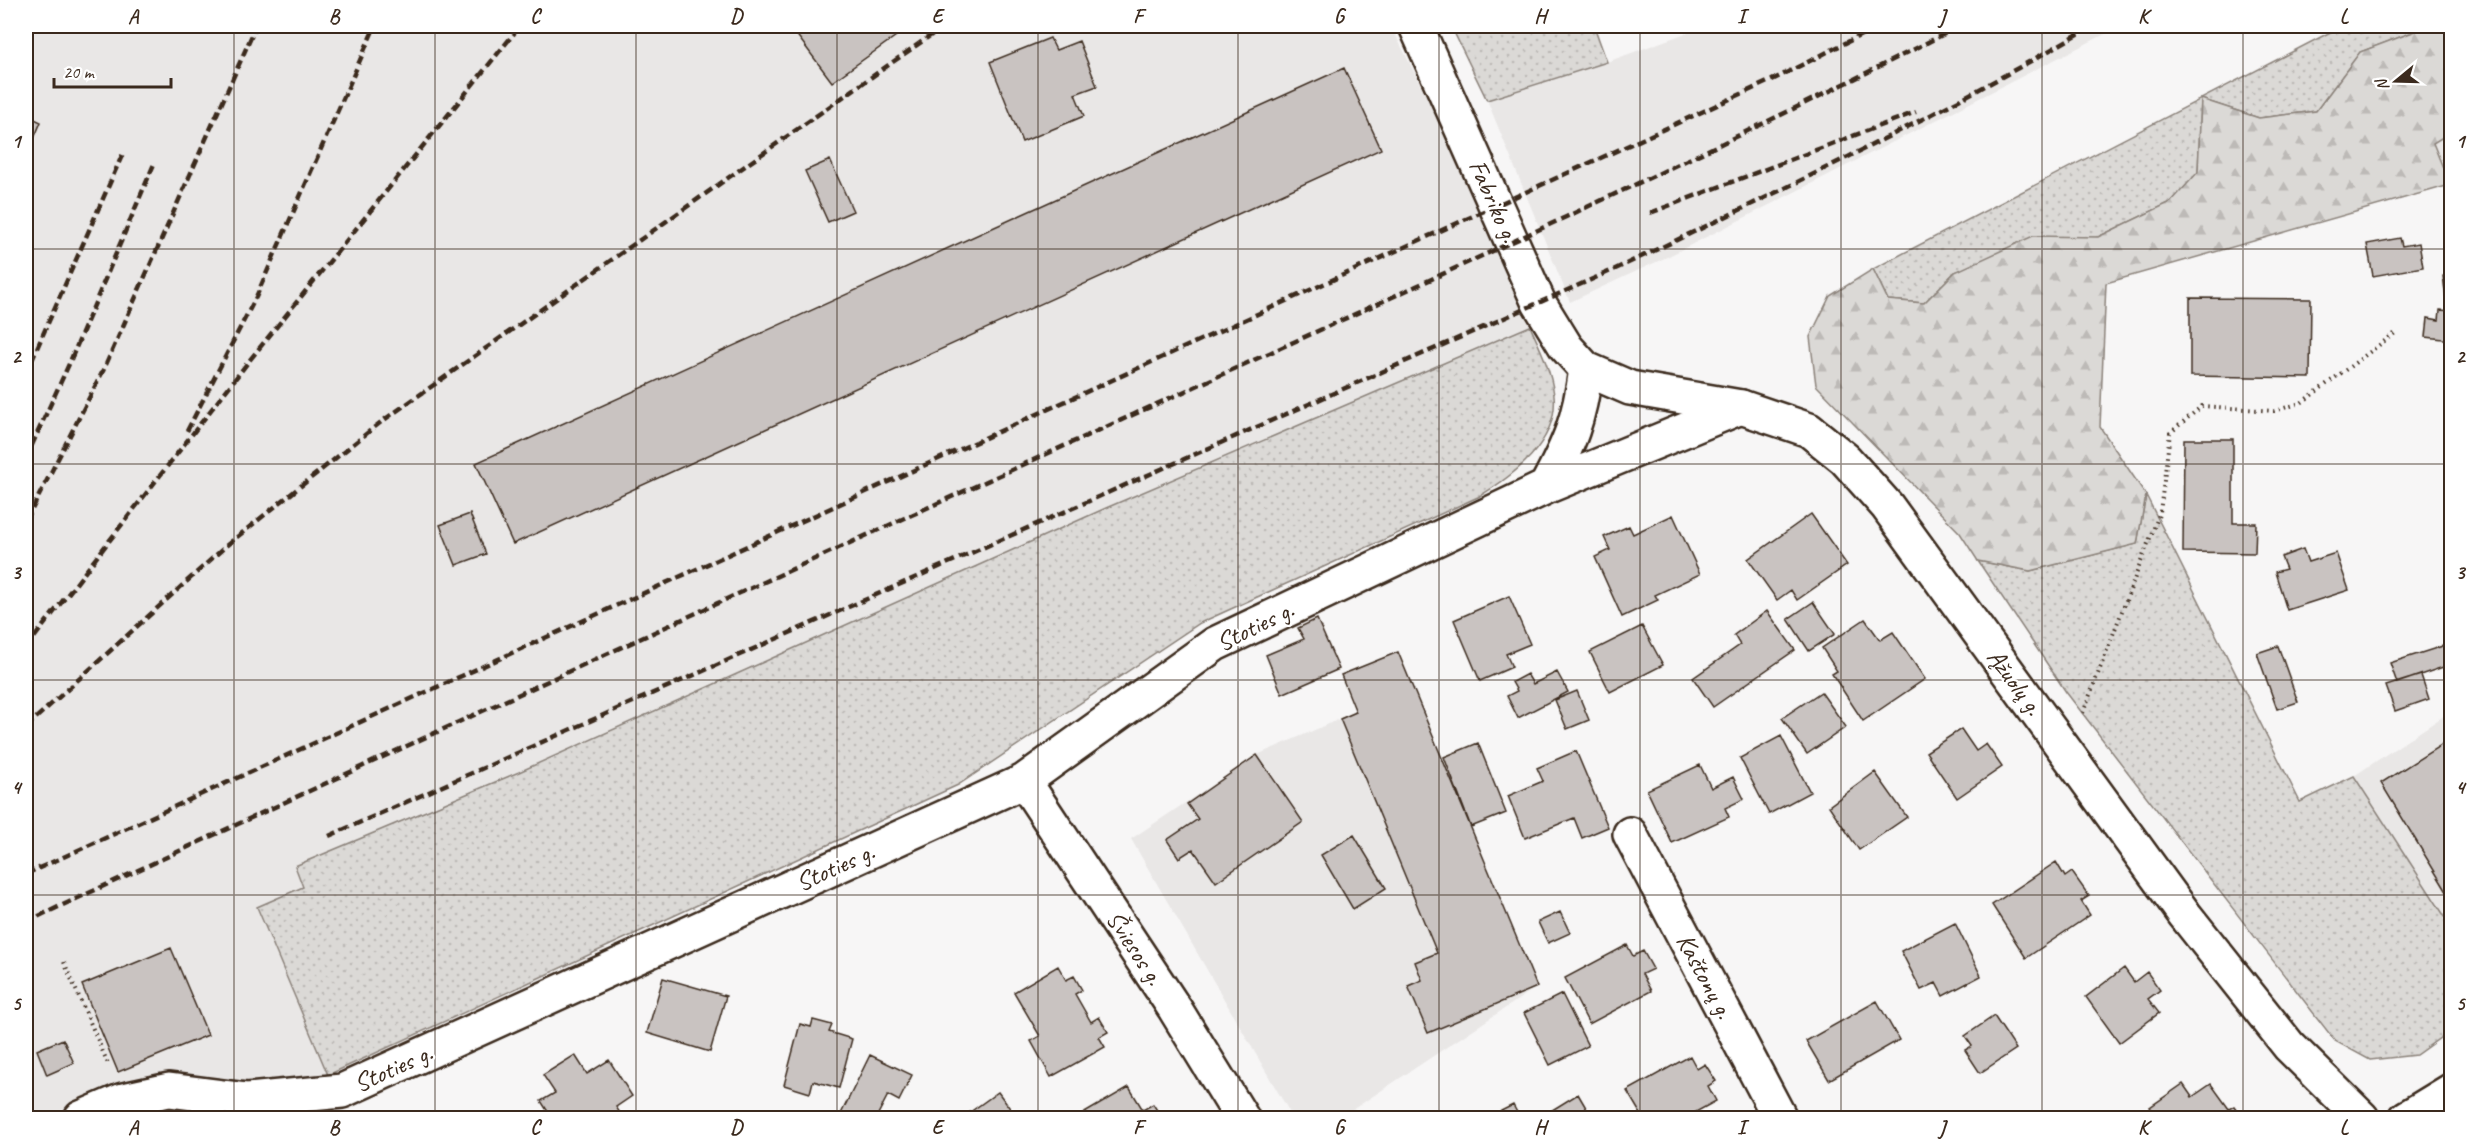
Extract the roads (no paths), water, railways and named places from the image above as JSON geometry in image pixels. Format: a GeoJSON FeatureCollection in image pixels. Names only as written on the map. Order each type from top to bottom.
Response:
{"type":"FeatureCollection","features":[{"type":"Feature","properties":{"kind":"street","name":"Fabriko g."},"geometry":{"type":"LineString","coordinates":[[1416,26],[1539,303],[1566,346],[1586,369]]}},
{"type":"Feature","properties":{"kind":"street","name":"Ąžuolų g."},"geometry":{"type":"LineString","coordinates":[[1586,369],[1630,388],[1741,407],[1809,430],[1845,459],[1887,506],[2185,915],[2289,1046],[2362,1119]]}},
{"type":"Feature","properties":{"kind":"street"},"geometry":{"type":"LineString","coordinates":[[1546,487],[1569,445],[1580,412],[1586,369]]}},
{"type":"Feature","properties":{"kind":"street","name":"Stoties g."},"geometry":{"type":"LineString","coordinates":[[81,1119],[123,1100],[169,1090],[250,1109],[342,1091],[1024,781],[1215,644],[1546,487],[1741,407]]}},
{"type":"Feature","properties":{"kind":"street","name":"Šviesos g."},"geometry":{"type":"LineString","coordinates":[[1024,781],[1175,1009],[1242,1119]]}},
{"type":"Feature","properties":{"kind":"street","name":"Kaštonų g."},"geometry":{"type":"LineString","coordinates":[[1630,834],[1780,1119]]}},
{"type":"Feature","properties":{"kind":"street"},"geometry":{"type":"LineString","coordinates":[[2406,1119],[2451,1090]]}},
{"type":"Feature","properties":{"kind":"railway"},"geometry":{"type":"LineString","coordinates":[[26,521],[104,369],[256,26]]}},
{"type":"Feature","properties":{"kind":"railway"},"geometry":{"type":"LineString","coordinates":[[187,431],[256,297],[375,26]]}},
{"type":"Feature","properties":{"kind":"railway"},"geometry":{"type":"LineString","coordinates":[[26,648],[249,361],[520,26]]}},
{"type":"Feature","properties":{"kind":"railway"},"geometry":{"type":"LineString","coordinates":[[26,727],[227,545],[381,422],[944,26]]}},
{"type":"Feature","properties":{"kind":"railway"},"geometry":{"type":"LineString","coordinates":[[26,874],[1772,80],[1879,26]]}},
{"type":"Feature","properties":{"kind":"railway"},"geometry":{"type":"LineString","coordinates":[[26,922],[652,633],[1614,195],[1960,26]]}},
{"type":"Feature","properties":{"kind":"railway"},"geometry":{"type":"LineString","coordinates":[[329,836],[1613,270],[1915,123],[2092,26]]}},
{"type":"Feature","properties":{"kind":"railway"},"geometry":{"type":"LineString","coordinates":[[1650,213],[1916,112]]}},
{"type":"Feature","properties":{"kind":"railway"},"geometry":{"type":"LineString","coordinates":[[26,373],[124,151]]}},
{"type":"Feature","properties":{"kind":"railway"},"geometry":{"type":"LineString","coordinates":[[26,458],[69,364],[154,164]]}}]}
